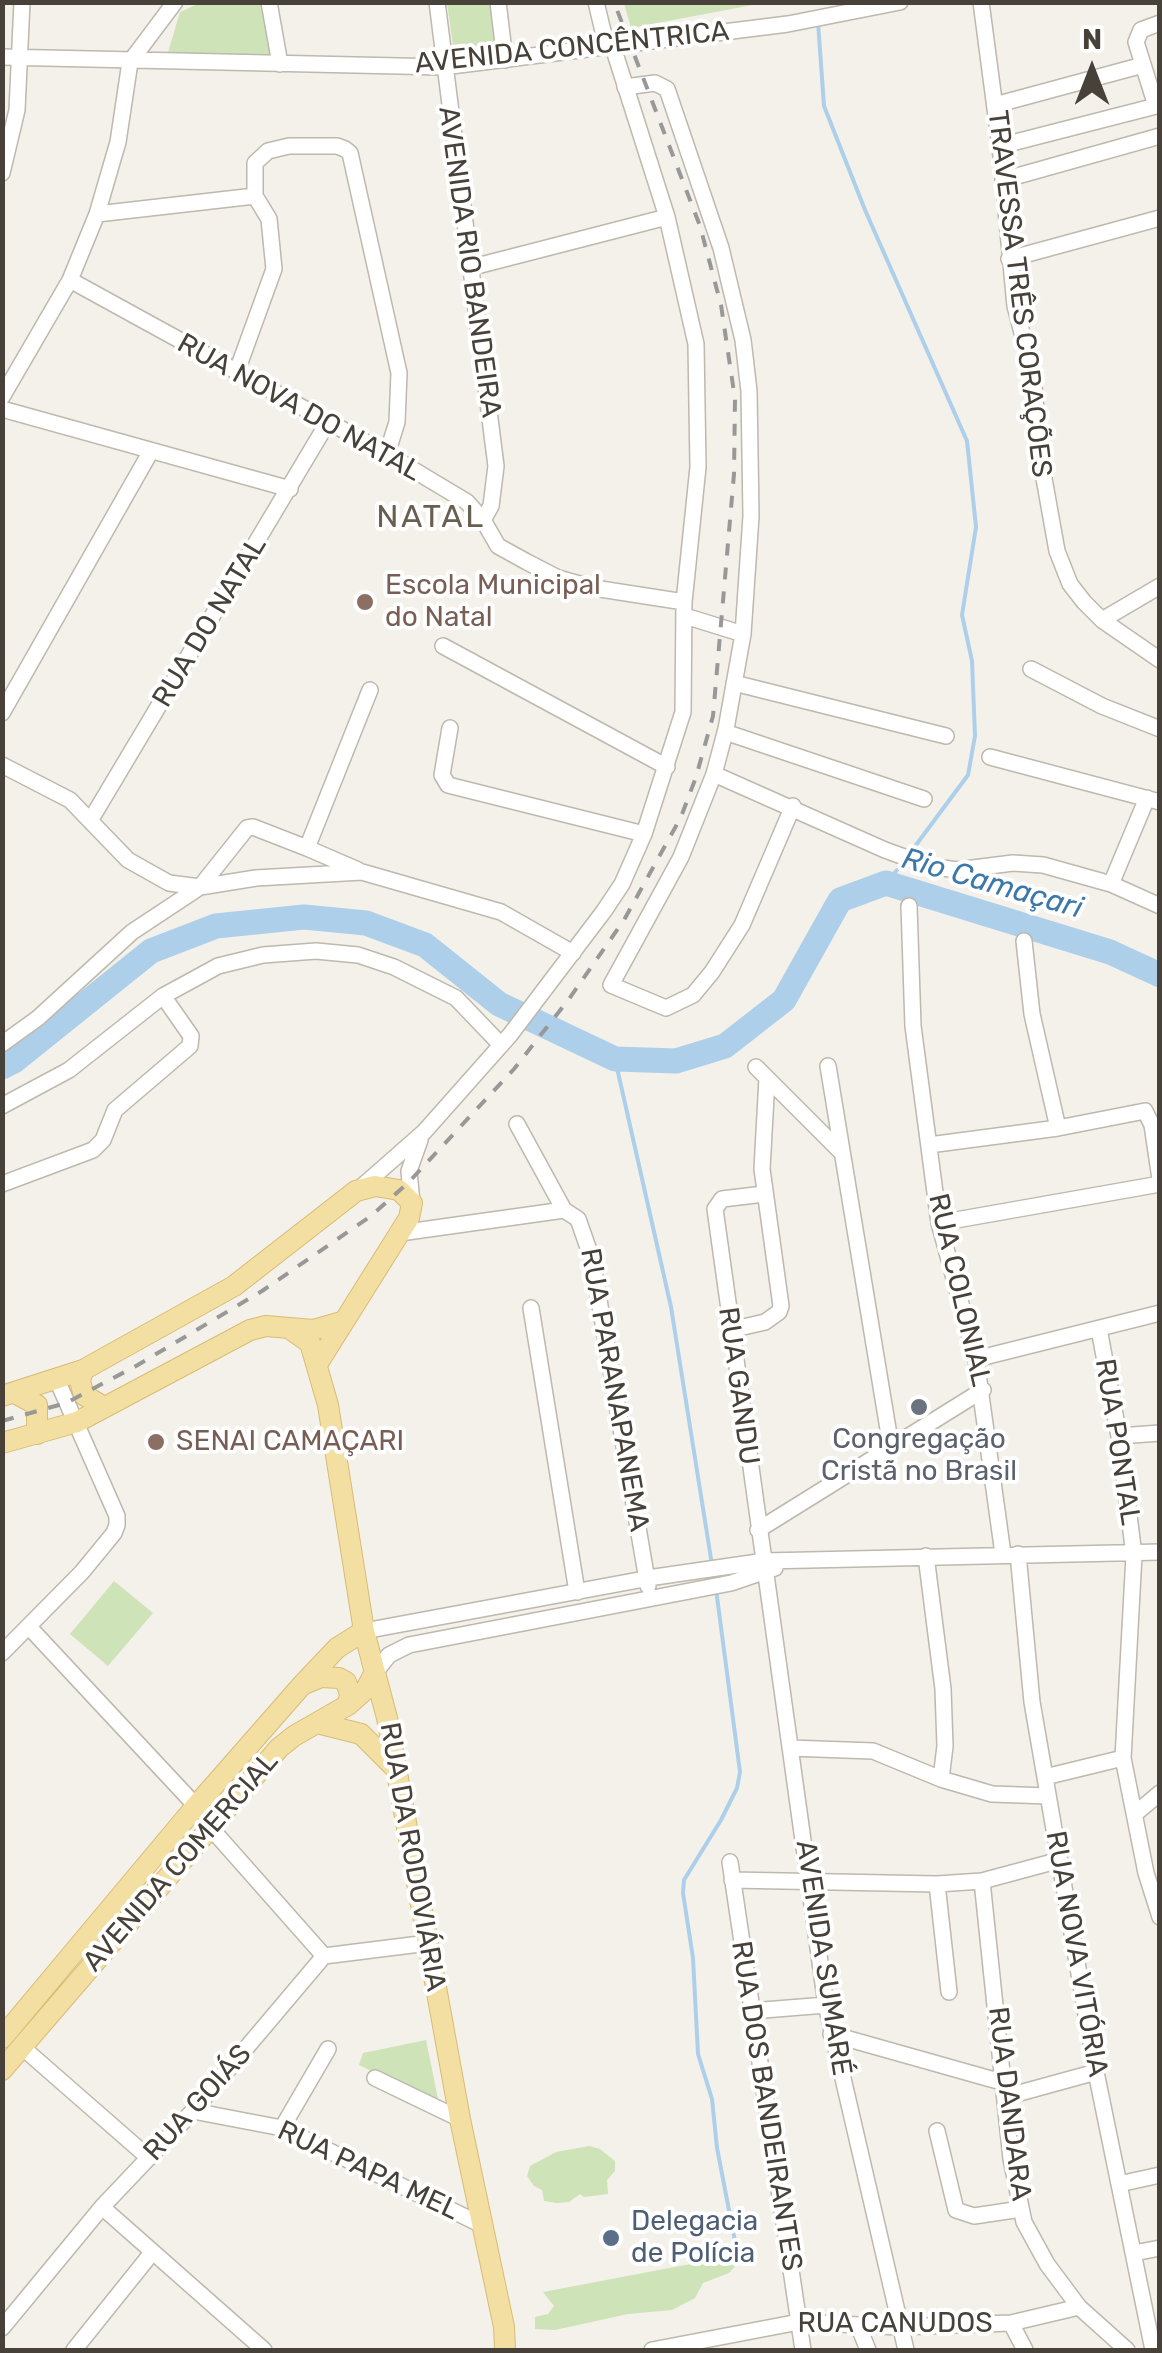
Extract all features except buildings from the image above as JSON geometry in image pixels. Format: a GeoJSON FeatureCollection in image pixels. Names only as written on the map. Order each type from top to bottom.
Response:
{"type":"FeatureCollection","features":[{"type":"Feature","properties":{"kind":"main road"},"geometry":{"type":"LineString","coordinates":[[9,1395],[83,1370],[234,1286],[356,1191],[387,1186],[399,1190],[412,1221],[341,1322],[318,1363]]}},
{"type":"Feature","properties":{"kind":"main road"},"geometry":{"type":"LineString","coordinates":[[2,1444],[77,1422],[250,1330],[266,1326],[313,1330],[341,1322]]}},
{"type":"Feature","properties":{"kind":"main road","name":"RUA DA RODOVIÁRIA"},"geometry":{"type":"LineString","coordinates":[[289,1328],[310,1343],[333,1432],[364,1631],[387,1718],[460,2119],[507,2349]]}},
{"type":"Feature","properties":{"kind":"main road"},"geometry":{"type":"LineString","coordinates":[[83,1370],[80,1381],[84,1395],[104,1407]]}},
{"type":"Feature","properties":{"kind":"main road"},"geometry":{"type":"LineString","coordinates":[[9,1395],[36,1405],[37,1434]]}},
{"type":"Feature","properties":{"kind":"main road"},"geometry":{"type":"LineString","coordinates":[[337,1648],[353,1614],[357,1588]]}},
{"type":"Feature","properties":{"kind":"main road","name":"AVENIDA COMERCIAL"},"geometry":{"type":"LineString","coordinates":[[2,2070],[12,2043],[196,1806],[337,1648],[364,1631]]}},
{"type":"Feature","properties":{"kind":"main road","name":"AVENIDA COMERCIAL"},"geometry":{"type":"LineString","coordinates":[[12,2043],[279,1748],[348,1705],[366,1689],[374,1674]]}},
{"type":"Feature","properties":{"kind":"main road"},"geometry":{"type":"LineString","coordinates":[[302,1685],[321,1677],[339,1678],[346,1682],[350,1694],[348,1705]]}},
{"type":"Feature","properties":{"kind":"main road"},"geometry":{"type":"LineString","coordinates":[[317,1723],[360,1734],[396,1768]]}},
{"type":"Feature","properties":{"kind":"street"},"geometry":{"type":"LineString","coordinates":[[2,173],[17,110],[22,2]]}},
{"type":"Feature","properties":{"kind":"street"},"geometry":{"type":"LineString","coordinates":[[2,397],[70,280],[97,214],[118,142],[130,62],[175,2]]}},
{"type":"Feature","properties":{"kind":"street"},"geometry":{"type":"LineString","coordinates":[[269,2],[280,64]]}},
{"type":"Feature","properties":{"kind":"street","name":"AVENIDA RIO BANDEIRA"},"geometry":{"type":"LineString","coordinates":[[437,2],[496,466],[491,506],[483,520]]}},
{"type":"Feature","properties":{"kind":"street"},"geometry":{"type":"LineString","coordinates":[[498,2],[505,60]]}},
{"type":"Feature","properties":{"kind":"street"},"geometry":{"type":"LineString","coordinates":[[356,1191],[424,1132],[506,1040],[544,995],[622,884],[668,767],[685,697],[684,609],[698,467],[698,364],[667,217],[596,2]]}},
{"type":"Feature","properties":{"kind":"street","name":"AVENIDA CONCÊNTRICA"},"geometry":{"type":"LineString","coordinates":[[2,58],[443,67],[788,24],[900,2]]}},
{"type":"Feature","properties":{"kind":"street","name":"TRAVESSA TRÊS CORAÇÕES"},"geometry":{"type":"LineString","coordinates":[[981,2],[1015,306],[1033,375],[1040,456],[1058,552],[1070,584],[1102,620],[1160,660]]}},
{"type":"Feature","properties":{"kind":"street"},"geometry":{"type":"LineString","coordinates":[[1000,146],[1158,106],[1137,36],[1145,27],[1160,23]]}},
{"type":"Feature","properties":{"kind":"street"},"geometry":{"type":"LineString","coordinates":[[995,105],[1144,66]]}},
{"type":"Feature","properties":{"kind":"street"},"geometry":{"type":"LineString","coordinates":[[624,87],[655,83],[668,90],[722,248],[749,391],[751,516],[742,634],[714,774],[682,857],[610,985],[666,1008],[693,995],[742,925],[793,806]]}},
{"type":"Feature","properties":{"kind":"street"},"geometry":{"type":"LineString","coordinates":[[1003,180],[1160,136]]}},
{"type":"Feature","properties":{"kind":"street"},"geometry":{"type":"LineString","coordinates":[[237,371],[274,270],[269,219],[255,196],[255,163],[268,152],[289,146],[336,146],[350,153],[399,373],[397,422],[387,454]]}},
{"type":"Feature","properties":{"kind":"street"},"geometry":{"type":"LineString","coordinates":[[97,214],[255,196]]}},
{"type":"Feature","properties":{"kind":"street"},"geometry":{"type":"LineString","coordinates":[[469,268],[667,217]]}},
{"type":"Feature","properties":{"kind":"street"},"geometry":{"type":"LineString","coordinates":[[1009,259],[1160,218]]}},
{"type":"Feature","properties":{"kind":"street","name":"RUA NOVA DO NATAL"},"geometry":{"type":"LineString","coordinates":[[70,280],[467,502],[498,546],[558,578],[684,609],[742,634]]}},
{"type":"Feature","properties":{"kind":"street"},"geometry":{"type":"LineString","coordinates":[[2,409],[290,489]]}},
{"type":"Feature","properties":{"kind":"street","name":"RUA DO NATAL"},"geometry":{"type":"LineString","coordinates":[[90,821],[328,422]]}},
{"type":"Feature","properties":{"kind":"street"},"geometry":{"type":"LineString","coordinates":[[2,713],[150,451]]}},
{"type":"Feature","properties":{"kind":"street"},"geometry":{"type":"LineString","coordinates":[[1102,620],[1160,586]]}},
{"type":"Feature","properties":{"kind":"street"},"geometry":{"type":"LineString","coordinates":[[443,646],[668,767]]}},
{"type":"Feature","properties":{"kind":"street"},"geometry":{"type":"LineString","coordinates":[[1032,669],[1102,706],[1160,729]]}},
{"type":"Feature","properties":{"kind":"street"},"geometry":{"type":"LineString","coordinates":[[734,683],[946,736]]}},
{"type":"Feature","properties":{"kind":"street"},"geometry":{"type":"LineString","coordinates":[[308,848],[370,690]]}},
{"type":"Feature","properties":{"kind":"street"},"geometry":{"type":"LineString","coordinates":[[450,728],[442,774],[448,785],[644,834]]}},
{"type":"Feature","properties":{"kind":"street"},"geometry":{"type":"LineString","coordinates":[[725,732],[924,799]]}},
{"type":"Feature","properties":{"kind":"street"},"geometry":{"type":"LineString","coordinates":[[990,757],[1153,800],[1111,884]]}},
{"type":"Feature","properties":{"kind":"street"},"geometry":{"type":"LineString","coordinates":[[2,765],[70,800],[128,860],[169,883],[200,887],[256,878],[362,872]]}},
{"type":"Feature","properties":{"kind":"street"},"geometry":{"type":"LineString","coordinates":[[714,774],[929,866],[957,870],[1013,863],[1043,865],[1111,884],[1160,906]]}},
{"type":"Feature","properties":{"kind":"street"},"geometry":{"type":"LineString","coordinates":[[2,1044],[38,1018],[132,932],[200,887],[246,828],[253,827],[362,872],[501,912],[572,954]]}},
{"type":"Feature","properties":{"kind":"street","name":"RUA COLONIAL"},"geometry":{"type":"LineString","coordinates":[[910,906],[913,1026],[939,1222],[976,1358],[1011,1554]]}},
{"type":"Feature","properties":{"kind":"street"},"geometry":{"type":"LineString","coordinates":[[1024,942],[1035,1030],[1058,1128]]}},
{"type":"Feature","properties":{"kind":"street"},"geometry":{"type":"LineString","coordinates":[[2,1106],[69,1070],[163,996],[218,966],[262,955],[316,951],[358,954],[456,998],[506,1040]]}},
{"type":"Feature","properties":{"kind":"street"},"geometry":{"type":"LineString","coordinates":[[2,1184],[93,1150],[102,1140],[115,1110],[190,1046],[191,1036],[163,996]]}},
{"type":"Feature","properties":{"kind":"street"},"geometry":{"type":"LineString","coordinates":[[828,1066],[892,1447]]}},
{"type":"Feature","properties":{"kind":"street"},"geometry":{"type":"LineString","coordinates":[[730,1330],[765,1322],[782,1306],[764,1194],[762,1072],[840,1151]]}},
{"type":"Feature","properties":{"kind":"street"},"geometry":{"type":"LineString","coordinates":[[929,1146],[1058,1128],[1143,1111],[1154,1121],[1160,1181],[939,1222]]}},
{"type":"Feature","properties":{"kind":"street","name":"RUA PARANAPANEMA"},"geometry":{"type":"LineString","coordinates":[[517,1124],[564,1210],[578,1219],[592,1259],[648,1578],[647,1600]]}},
{"type":"Feature","properties":{"kind":"street"},"geometry":{"type":"LineString","coordinates":[[424,1132],[408,1171],[412,1221],[564,1210]]}},
{"type":"Feature","properties":{"kind":"street","name":"RUA GANDU"},"geometry":{"type":"LineString","coordinates":[[764,1194],[728,1197],[718,1201],[715,1209],[766,1568]]}},
{"type":"Feature","properties":{"kind":"street"},"geometry":{"type":"LineString","coordinates":[[531,1308],[577,1592]]}},
{"type":"Feature","properties":{"kind":"street"},"geometry":{"type":"LineString","coordinates":[[976,1358],[1160,1314]]}},
{"type":"Feature","properties":{"kind":"street","name":"RUA PONTAL"},"geometry":{"type":"LineString","coordinates":[[1099,1329],[1119,1436],[1134,1555],[1123,1758],[1160,1918]]}},
{"type":"Feature","properties":{"kind":"street"},"geometry":{"type":"LineString","coordinates":[[2,1653],[82,1572],[117,1525],[117,1516],[57,1380]]}},
{"type":"Feature","properties":{"kind":"street"},"geometry":{"type":"LineString","coordinates":[[758,1530],[982,1390]]}},
{"type":"Feature","properties":{"kind":"street"},"geometry":{"type":"LineString","coordinates":[[1119,1436],[1160,1433]]}},
{"type":"Feature","properties":{"kind":"street"},"geometry":{"type":"LineString","coordinates":[[374,1674],[388,1655],[410,1645],[703,1588],[731,1574],[785,1563],[1160,1552]]}},
{"type":"Feature","properties":{"kind":"street","name":"RUA NOVA VITÓRIA"},"geometry":{"type":"LineString","coordinates":[[1011,1554],[1026,1669],[1096,2072],[1153,2350]]}},
{"type":"Feature","properties":{"kind":"street"},"geometry":{"type":"LineString","coordinates":[[926,1556],[944,1689],[942,1780]]}},
{"type":"Feature","properties":{"kind":"street","name":"AVENIDA SUMARÉ"},"geometry":{"type":"LineString","coordinates":[[766,1568],[831,2034],[906,2350]]}},
{"type":"Feature","properties":{"kind":"street"},"geometry":{"type":"LineString","coordinates":[[364,1631],[648,1578],[700,1570],[731,1574]]}},
{"type":"Feature","properties":{"kind":"street"},"geometry":{"type":"LineString","coordinates":[[30,1628],[196,1806]]}},
{"type":"Feature","properties":{"kind":"street"},"geometry":{"type":"LineString","coordinates":[[790,1748],[873,1750],[942,1780],[992,1794],[1048,1796]]}},
{"type":"Feature","properties":{"kind":"street"},"geometry":{"type":"LineString","coordinates":[[1045,1777],[1123,1758]]}},
{"type":"Feature","properties":{"kind":"street"},"geometry":{"type":"LineString","coordinates":[[1136,1813],[1157,1799]]}},
{"type":"Feature","properties":{"kind":"street"},"geometry":{"type":"LineString","coordinates":[[210,1826],[324,1956],[428,1943]]}},
{"type":"Feature","properties":{"kind":"street"},"geometry":{"type":"LineString","coordinates":[[732,1880],[937,1884],[982,1881],[1060,1860]]}},
{"type":"Feature","properties":{"kind":"street","name":"RUA DOS BANDEIRANTES"},"geometry":{"type":"LineString","coordinates":[[730,1862],[803,2350]]}},
{"type":"Feature","properties":{"kind":"street","name":"RUA DANDARA"},"geometry":{"type":"LineString","coordinates":[[982,1881],[1011,2158],[1022,2209],[1034,2244],[1079,2307],[1127,2350]]}},
{"type":"Feature","properties":{"kind":"street"},"geometry":{"type":"LineString","coordinates":[[937,1884],[949,1992]]}},
{"type":"Feature","properties":{"kind":"street","name":"RUA GOIÁS"},"geometry":{"type":"LineString","coordinates":[[2,2328],[102,2207],[193,2111],[324,1956]]}},
{"type":"Feature","properties":{"kind":"street"},"geometry":{"type":"LineString","coordinates":[[751,2011],[826,2005]]}},
{"type":"Feature","properties":{"kind":"street"},"geometry":{"type":"LineString","coordinates":[[831,2034],[1005,2090],[1096,2072]]}},
{"type":"Feature","properties":{"kind":"street"},"geometry":{"type":"LineString","coordinates":[[12,2043],[148,2158]]}},
{"type":"Feature","properties":{"kind":"street"},"geometry":{"type":"LineString","coordinates":[[282,2128],[328,2049]]}},
{"type":"Feature","properties":{"kind":"street"},"geometry":{"type":"LineString","coordinates":[[376,2078],[460,2119]]}},
{"type":"Feature","properties":{"kind":"street","name":"RUA PAPA MEL"},"geometry":{"type":"LineString","coordinates":[[193,2111],[282,2128],[482,2225]]}},
{"type":"Feature","properties":{"kind":"street"},"geometry":{"type":"LineString","coordinates":[[937,2131],[956,2210],[974,2216],[1022,2209]]}},
{"type":"Feature","properties":{"kind":"street"},"geometry":{"type":"LineString","coordinates":[[1118,2184],[1160,2176]]}},
{"type":"Feature","properties":{"kind":"street"},"geometry":{"type":"LineString","coordinates":[[102,2207],[264,2350]]}},
{"type":"Feature","properties":{"kind":"street"},"geometry":{"type":"LineString","coordinates":[[1134,2252],[1160,2248]]}},
{"type":"Feature","properties":{"kind":"street"},"geometry":{"type":"LineString","coordinates":[[74,2350],[151,2254]]}},
{"type":"Feature","properties":{"kind":"street","name":"RUA CANUDOS"},"geometry":{"type":"LineString","coordinates":[[652,2350],[799,2322],[899,2326],[1011,2323],[1079,2307]]}},
{"type":"Feature","properties":{"kind":"street"},"geometry":{"type":"LineString","coordinates":[[1011,2323],[1025,2350]]}},
{"type":"Feature","properties":{"kind":"street"},"geometry":{"type":"LineString","coordinates":[[858,2325],[868,2350]]}},
{"type":"Feature","properties":{"kind":"green space"},"geometry":{"type":"Polygon","coordinates":[[[624,2],[763,3],[631,28],[624,2]]]}},
{"type":"Feature","properties":{"kind":"green space"},"geometry":{"type":"Polygon","coordinates":[[[200,3],[263,3],[273,57],[167,56],[180,12],[200,3]]]}},
{"type":"Feature","properties":{"kind":"green space"},"geometry":{"type":"Polygon","coordinates":[[[447,3],[492,3],[498,54],[455,59],[447,3]]]}},
{"type":"Feature","properties":{"kind":"green space"},"geometry":{"type":"Polygon","coordinates":[[[114,1581],[153,1613],[108,1666],[70,1634],[114,1581]]]}},
{"type":"Feature","properties":{"kind":"green space"},"geometry":{"type":"Polygon","coordinates":[[[426,2040],[439,2104],[359,2065],[363,2053],[426,2040]]]}},
{"type":"Feature","properties":{"kind":"green space"},"geometry":{"type":"Polygon","coordinates":[[[589,2146],[615,2161],[615,2171],[607,2180],[608,2194],[580,2194],[569,2202],[544,2201],[542,2190],[527,2176],[530,2166],[556,2152],[589,2146]]]}},
{"type":"Feature","properties":{"kind":"green space"},"geometry":{"type":"Polygon","coordinates":[[[738,2255],[739,2262],[729,2273],[703,2283],[695,2298],[672,2310],[628,2314],[555,2330],[535,2329],[535,2317],[548,2314],[554,2306],[543,2292],[738,2255]]]}},
{"type":"Feature","properties":{"kind":"waterway"},"geometry":{"type":"LineString","coordinates":[[818,22],[824,106],[865,210],[967,441],[976,527],[962,615],[972,661],[975,736],[968,775],[916,845]]}},
{"type":"Feature","properties":{"kind":"waterway"},"geometry":{"type":"LineString","coordinates":[[886,883],[897,870]]}},
{"type":"Feature","properties":{"kind":"waterway","name":"Rio Camaçari"},"geometry":{"type":"LineString","coordinates":[[2,1067],[151,951],[216,926],[304,917],[366,923],[425,945],[499,1004],[615,1059],[676,1061],[725,1046],[784,1000],[840,900],[886,883],[1110,952],[1160,975]]}},
{"type":"Feature","properties":{"kind":"waterway"},"geometry":{"type":"LineString","coordinates":[[615,1059],[671,1307],[712,1565]]}},
{"type":"Feature","properties":{"kind":"waterway"},"geometry":{"type":"LineString","coordinates":[[716,1589],[740,1772],[737,1788],[721,1820],[684,1880],[683,1893],[693,1958],[698,2054],[712,2099],[717,2148],[739,2262]]}},
{"type":"Feature","properties":{"kind":"railway"},"geometry":{"type":"LineString","coordinates":[[2,1421],[66,1403],[136,1366],[262,1291],[371,1216],[408,1183],[514,1069],[569,999],[624,920],[681,817],[713,716],[734,474],[735,399],[721,305],[700,226],[614,2]]}},
{"type":"Feature","properties":{"kind":"place","name":"Escola Municipal do Natal"},"geometry":{"type":"Point","coordinates":[365,602]}},
{"type":"Feature","properties":{"kind":"place","name":"Congregação Cristã no Brasil"},"geometry":{"type":"Point","coordinates":[919,1407]}},
{"type":"Feature","properties":{"kind":"place","name":"SENAI CAMAÇARI"},"geometry":{"type":"Point","coordinates":[156,1442]}},
{"type":"Feature","properties":{"kind":"place","name":"Delegacia de Polícia"},"geometry":{"type":"Point","coordinates":[611,2238]}},
{"type":"Feature","properties":{"kind":"district","name":"NATAL"},"geometry":{"type":"Point","coordinates":[431,518]}}]}
